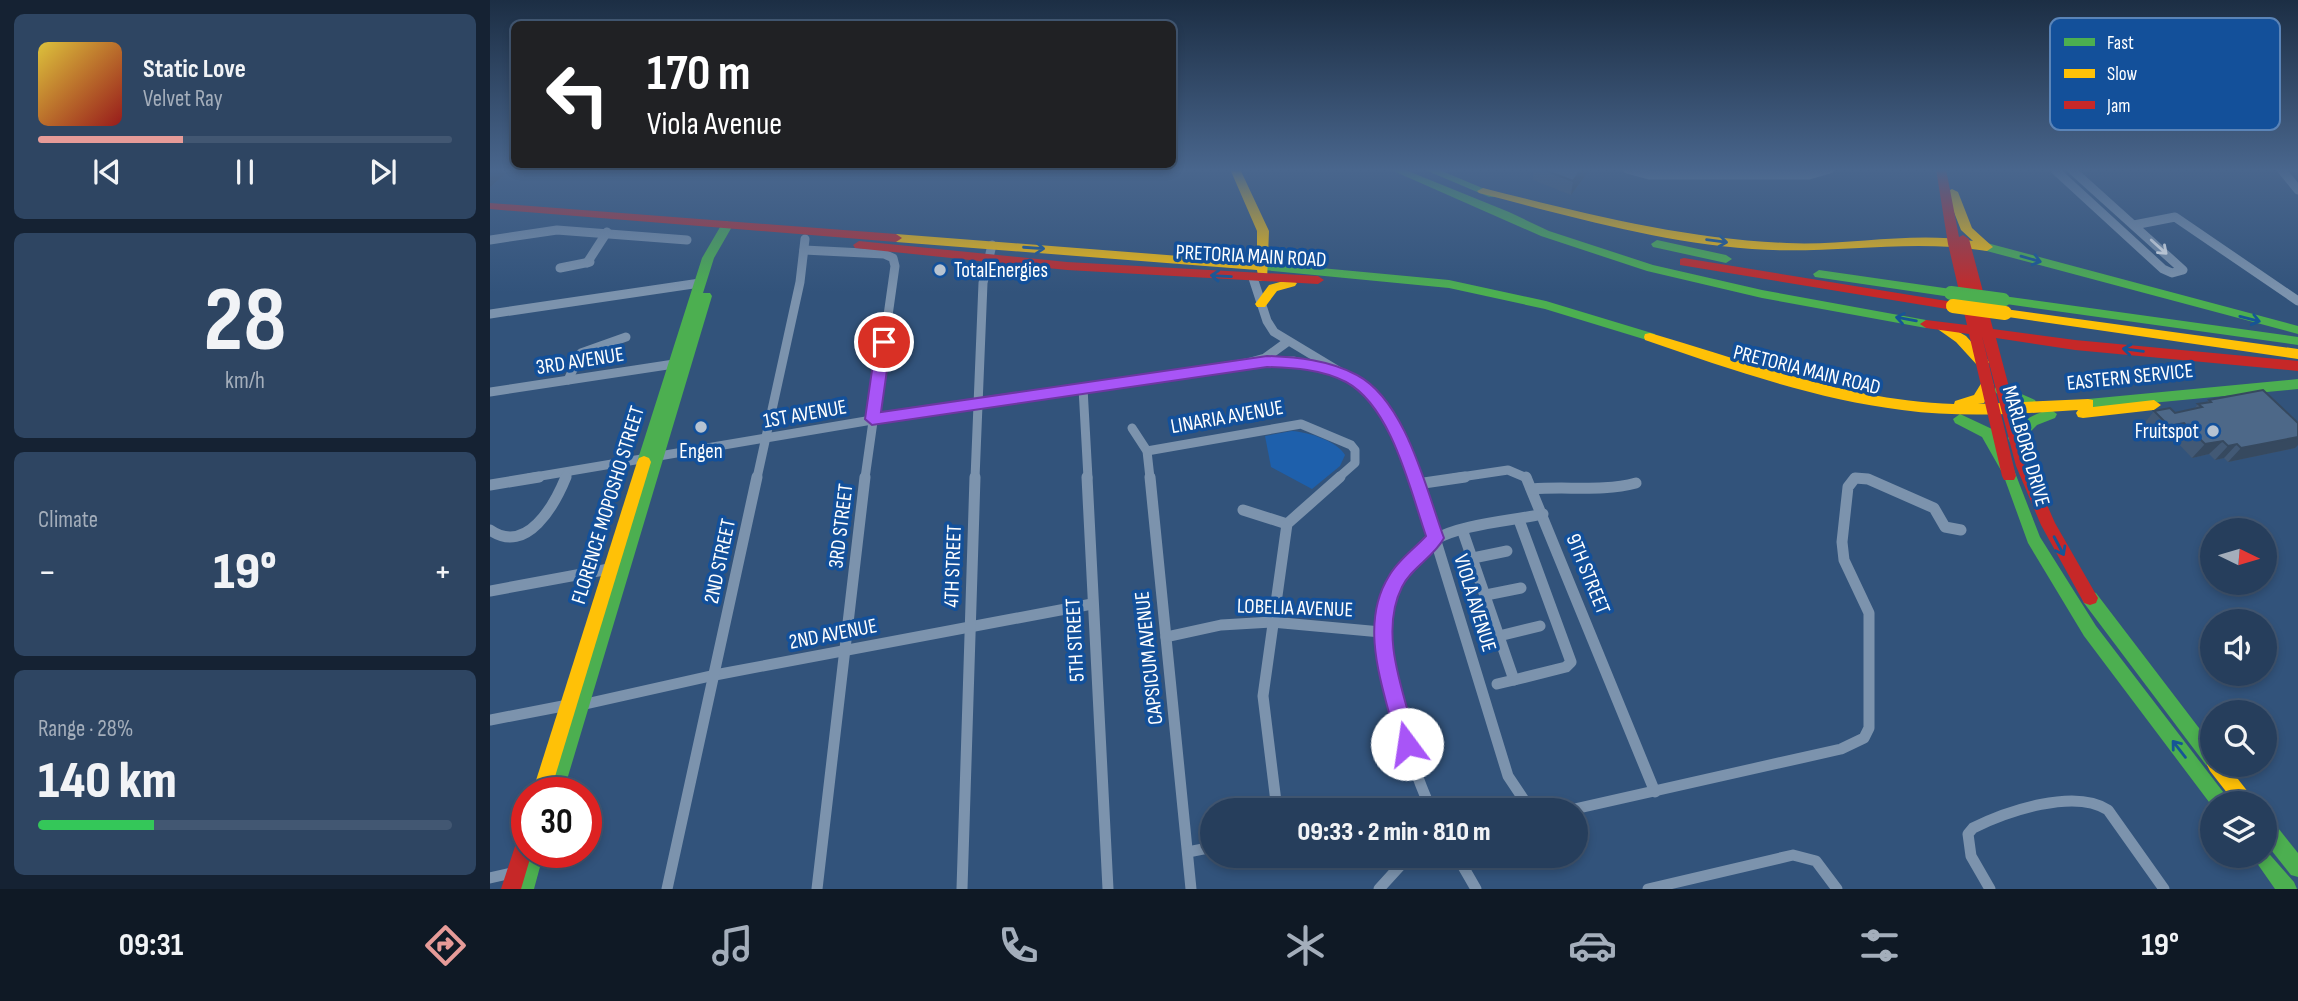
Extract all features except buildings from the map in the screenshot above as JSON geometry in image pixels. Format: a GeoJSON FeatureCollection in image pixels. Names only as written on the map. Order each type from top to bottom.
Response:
{"type":"FeatureCollection","features":[{"type":"Feature","properties":{"kind":"main road","name":"PRETORIA MAIN ROAD"},"geometry":{"type":"LineString","coordinates":[[537,210],[990,251],[1067,266],[1417,279],[1481,290],[1589,318],[1786,382],[1846,396],[1944,409],[2001,412]]}},
{"type":"Feature","properties":{"kind":"main road"},"geometry":{"type":"LineString","coordinates":[[1255,210],[1263,231],[1258,275]]}},
{"type":"Feature","properties":{"kind":"main road"},"geometry":{"type":"LineString","coordinates":[[1492,210],[1556,237],[1673,271],[1777,296],[1941,325],[2194,357],[2298,366]]}},
{"type":"Feature","properties":{"kind":"main road"},"geometry":{"type":"LineString","coordinates":[[1536,210],[1635,239],[1772,267],[1952,299],[2298,354]]}},
{"type":"Feature","properties":{"kind":"main road"},"geometry":{"type":"LineString","coordinates":[[1560,210],[1606,222],[1720,242],[1815,247],[1959,244],[1996,249],[2298,330]]}},
{"type":"Feature","properties":{"kind":"main road","name":"MARLBORO DRIVE"},"geometry":{"type":"LineString","coordinates":[[1949,210],[2001,412],[2007,470],[2033,539],[2072,606],[2212,791]]}},
{"type":"Feature","properties":{"kind":"main road","name":"MARLBORO DRIVE"},"geometry":{"type":"LineString","coordinates":[[1954,210],[1959,244]]}},
{"type":"Feature","properties":{"kind":"main road"},"geometry":{"type":"LineString","coordinates":[[1959,210],[1967,230],[1976,239],[1996,249]]}},
{"type":"Feature","properties":{"kind":"main road"},"geometry":{"type":"LineString","coordinates":[[1496,212],[1668,259],[1796,283],[1952,299]]}},
{"type":"Feature","properties":{"kind":"main road","name":"PRETORIA MAIN ROAD"},"geometry":{"type":"LineString","coordinates":[[490,214],[730,229]]}},
{"type":"Feature","properties":{"kind":"main road"},"geometry":{"type":"LineString","coordinates":[[1912,243],[1939,236],[1952,224]]}},
{"type":"Feature","properties":{"kind":"main road","name":"FLORENCE MOPOSHO STREET"},"geometry":{"type":"LineString","coordinates":[[547,777],[575,705],[650,458],[674,364],[712,247],[730,229]]}},
{"type":"Feature","properties":{"kind":"main road","name":"FLORENCE MOPOSHO STREET"},"geometry":{"type":"LineString","coordinates":[[558,777],[609,569],[730,229]]}},
{"type":"Feature","properties":{"kind":"main road","name":"PRETORIA MAIN ROAD"},"geometry":{"type":"LineString","coordinates":[[1258,275],[1410,287],[1500,303],[1565,320],[1791,392],[1862,408],[1960,419],[2001,412]]}},
{"type":"Feature","properties":{"kind":"main road"},"geometry":{"type":"LineString","coordinates":[[1261,304],[1273,288],[1307,280]]}},
{"type":"Feature","properties":{"kind":"main road"},"geometry":{"type":"LineString","coordinates":[[2004,307],[2298,341]]}},
{"type":"Feature","properties":{"kind":"main road"},"geometry":{"type":"LineString","coordinates":[[1941,325],[1961,339],[1982,362]]}},
{"type":"Feature","properties":{"kind":"main road","name":"MARLBORO DRIVE"},"geometry":{"type":"LineString","coordinates":[[1980,330],[1982,362],[1994,388]]}},
{"type":"Feature","properties":{"kind":"main road","name":"EASTERN SERVICE"},"geometry":{"type":"LineString","coordinates":[[2001,412],[2119,410],[2298,384]]}},
{"type":"Feature","properties":{"kind":"main road"},"geometry":{"type":"LineString","coordinates":[[1944,409],[1976,401],[1994,388],[2045,410],[2015,438]]}},
{"type":"Feature","properties":{"kind":"main road","name":"MARLBORO DRIVE"},"geometry":{"type":"LineString","coordinates":[[2001,412],[2015,438],[2026,475],[2048,525],[2078,580],[2200,744]]}},
{"type":"Feature","properties":{"kind":"main road"},"geometry":{"type":"LineString","coordinates":[[1960,419],[1987,433],[2007,470]]}},
{"type":"Feature","properties":{"kind":"main road"},"geometry":{"type":"LineString","coordinates":[[2225,777],[2237,791]]}},
{"type":"Feature","properties":{"kind":"main road"},"geometry":{"type":"LineString","coordinates":[[2277,842],[2298,868]]}},
{"type":"Feature","properties":{"kind":"main road"},"geometry":{"type":"LineString","coordinates":[[511,889],[517,868]]}},
{"type":"Feature","properties":{"kind":"main road"},"geometry":{"type":"LineString","coordinates":[[524,889],[530,868]]}},
{"type":"Feature","properties":{"kind":"main road"},"geometry":{"type":"LineString","coordinates":[[2270,868],[2287,889]]}},
{"type":"Feature","properties":{"kind":"street"},"geometry":{"type":"LineString","coordinates":[[2099,210],[2163,269],[2172,273],[2183,270],[2118,210]]}},
{"type":"Feature","properties":{"kind":"street"},"geometry":{"type":"LineString","coordinates":[[2134,225],[2175,217],[2298,301]]}},
{"type":"Feature","properties":{"kind":"street"},"geometry":{"type":"LineString","coordinates":[[490,240],[546,230],[607,232],[687,240]]}},
{"type":"Feature","properties":{"kind":"street"},"geometry":{"type":"LineString","coordinates":[[560,268],[591,262],[607,232]]}},
{"type":"Feature","properties":{"kind":"street","name":"3RD STREET"},"geometry":{"type":"LineString","coordinates":[[801,235],[884,254],[895,262],[872,419],[817,889]]}},
{"type":"Feature","properties":{"kind":"street","name":"2ND STREET"},"geometry":{"type":"LineString","coordinates":[[667,889],[800,282],[801,235]]}},
{"type":"Feature","properties":{"kind":"street","name":"4TH STREET"},"geometry":{"type":"LineString","coordinates":[[962,889],[977,403],[983,283],[990,251]]}},
{"type":"Feature","properties":{"kind":"street","name":"VIOLA AVENUE"},"geometry":{"type":"LineString","coordinates":[[1258,275],[1261,304],[1270,327],[1287,342],[1344,374],[1373,398],[1394,424],[1435,538],[1508,776],[1523,798]]}},
{"type":"Feature","properties":{"kind":"street"},"geometry":{"type":"LineString","coordinates":[[490,314],[700,283]]}},
{"type":"Feature","properties":{"kind":"street"},"geometry":{"type":"LineString","coordinates":[[568,380],[581,353],[626,337]]}},
{"type":"Feature","properties":{"kind":"street","name":"1ST AVENUE"},"geometry":{"type":"LineString","coordinates":[[490,485],[872,419],[1247,363],[1265,358],[1287,342]]}},
{"type":"Feature","properties":{"kind":"street","name":"VIOLA AVENUE"},"geometry":{"type":"LineString","coordinates":[[1247,363],[1293,362],[1344,374]]}},
{"type":"Feature","properties":{"kind":"street","name":"3RD AVENUE"},"geometry":{"type":"LineString","coordinates":[[490,392],[674,364]]}},
{"type":"Feature","properties":{"kind":"street","name":"5TH STREET"},"geometry":{"type":"LineString","coordinates":[[1083,388],[1108,889]]}},
{"type":"Feature","properties":{"kind":"street","name":"LINARIA AVENUE"},"geometry":{"type":"LineString","coordinates":[[1147,451],[1301,424],[1351,445],[1355,450],[1355,463],[1287,524]]}},
{"type":"Feature","properties":{"kind":"street","name":"CAPSICUM AVENUE"},"geometry":{"type":"LineString","coordinates":[[1132,428],[1147,451],[1191,889]]}},
{"type":"Feature","properties":{"kind":"street"},"geometry":{"type":"LineString","coordinates":[[1417,484],[1508,470],[1526,476],[1532,488],[1568,486],[1619,490],[1636,483]]}},
{"type":"Feature","properties":{"kind":"street"},"geometry":{"type":"LineString","coordinates":[[490,530],[499,536],[519,535],[537,526],[553,508],[568,472]]}},
{"type":"Feature","properties":{"kind":"street"},"geometry":{"type":"LineString","coordinates":[[1588,806],[1841,748],[1864,738],[1870,728],[1869,613],[1842,552],[1844,515],[1852,480],[1868,479],[1931,507],[1947,528],[1961,530]]}},
{"type":"Feature","properties":{"kind":"street","name":"9TH STREET"},"geometry":{"type":"LineString","coordinates":[[1532,488],[1655,792]]}},
{"type":"Feature","properties":{"kind":"street"},"geometry":{"type":"LineString","coordinates":[[1243,510],[1287,524],[1263,696],[1276,798]]}},
{"type":"Feature","properties":{"kind":"street"},"geometry":{"type":"LineString","coordinates":[[1426,798],[1412,761],[1381,632],[1384,608],[1396,580],[1435,538],[1543,514]]}},
{"type":"Feature","properties":{"kind":"street"},"geometry":{"type":"LineString","coordinates":[[1497,684],[1566,667],[1571,662],[1519,520]]}},
{"type":"Feature","properties":{"kind":"street"},"geometry":{"type":"LineString","coordinates":[[1463,532],[1514,680]]}},
{"type":"Feature","properties":{"kind":"street"},"geometry":{"type":"LineString","coordinates":[[1473,558],[1507,551]]}},
{"type":"Feature","properties":{"kind":"street"},"geometry":{"type":"LineString","coordinates":[[490,591],[609,569]]}},
{"type":"Feature","properties":{"kind":"street"},"geometry":{"type":"LineString","coordinates":[[1486,595],[1521,588]]}},
{"type":"Feature","properties":{"kind":"street","name":"2ND AVENUE"},"geometry":{"type":"LineString","coordinates":[[490,720],[1092,604]]}},
{"type":"Feature","properties":{"kind":"street","name":"LOBELIA AVENUE"},"geometry":{"type":"LineString","coordinates":[[1166,637],[1221,625],[1272,622],[1381,632]]}},
{"type":"Feature","properties":{"kind":"street"},"geometry":{"type":"LineString","coordinates":[[1499,636],[1540,626]]}},
{"type":"Feature","properties":{"kind":"street"},"geometry":{"type":"LineString","coordinates":[[1990,889],[1969,852],[1967,843],[1970,829],[1985,821],[2081,799],[2096,802],[2108,810],[2164,889]]}},
{"type":"Feature","properties":{"kind":"street"},"geometry":{"type":"LineString","coordinates":[[1188,852],[1200,850]]}},
{"type":"Feature","properties":{"kind":"street"},"geometry":{"type":"LineString","coordinates":[[1648,889],[1690,884],[1783,855],[1798,854],[1821,863],[1837,889]]}},
{"type":"Feature","properties":{"kind":"street"},"geometry":{"type":"LineString","coordinates":[[1379,889],[1398,868]]}},
{"type":"Feature","properties":{"kind":"street"},"geometry":{"type":"LineString","coordinates":[[1464,868],[1476,889]]}},
{"type":"Feature","properties":{"kind":"street"},"geometry":{"type":"LineString","coordinates":[[490,878],[516,872]]}},
{"type":"Feature","properties":{"kind":"shaded area"},"geometry":{"type":"Polygon","coordinates":[[[1292,431],[1322,438],[1336,445],[1345,455],[1340,466],[1312,489],[1271,467],[1265,436],[1292,431]]]}},
{"type":"Feature","properties":{"kind":"traffic: fast"},"geometry":{"type":"LineString","coordinates":[[1496,210],[1505,214]]}},
{"type":"Feature","properties":{"kind":"traffic: fast"},"geometry":{"type":"LineString","coordinates":[[1496,212],[1545,234],[1651,269],[1762,294],[1926,324]]}},
{"type":"Feature","properties":{"kind":"traffic: fast"},"geometry":{"type":"LineString","coordinates":[[644,462],[708,258],[727,225]]}},
{"type":"Feature","properties":{"kind":"traffic: fast"},"geometry":{"type":"LineString","coordinates":[[1657,244],[1726,259]]}},
{"type":"Feature","properties":{"kind":"traffic: fast"},"geometry":{"type":"LineString","coordinates":[[1987,247],[2298,330]]}},
{"type":"Feature","properties":{"kind":"traffic: fast"},"geometry":{"type":"LineString","coordinates":[[1257,266],[1449,284],[1546,305],[1650,337]]}},
{"type":"Feature","properties":{"kind":"traffic: fast"},"geometry":{"type":"LineString","coordinates":[[1819,274],[1951,293]]}},
{"type":"Feature","properties":{"kind":"traffic: fast"},"geometry":{"type":"LineString","coordinates":[[1951,293],[2003,300]]}},
{"type":"Feature","properties":{"kind":"traffic: fast"},"geometry":{"type":"LineString","coordinates":[[559,777],[706,296]]}},
{"type":"Feature","properties":{"kind":"traffic: fast"},"geometry":{"type":"LineString","coordinates":[[2003,300],[2298,341]]}},
{"type":"Feature","properties":{"kind":"traffic: fast"},"geometry":{"type":"LineString","coordinates":[[2088,404],[2298,384]]}},
{"type":"Feature","properties":{"kind":"traffic: fast"},"geometry":{"type":"LineString","coordinates":[[2001,390],[2030,404]]}},
{"type":"Feature","properties":{"kind":"traffic: fast"},"geometry":{"type":"LineString","coordinates":[[2015,438],[2032,421],[2050,414]]}},
{"type":"Feature","properties":{"kind":"traffic: fast"},"geometry":{"type":"LineString","coordinates":[[1960,419],[1987,433],[2007,470]]}},
{"type":"Feature","properties":{"kind":"traffic: fast"},"geometry":{"type":"LineString","coordinates":[[2009,476],[2033,539],[2090,631],[2212,791]]}},
{"type":"Feature","properties":{"kind":"traffic: fast"},"geometry":{"type":"LineString","coordinates":[[2090,598],[2200,743]]}},
{"type":"Feature","properties":{"kind":"traffic: fast"},"geometry":{"type":"LineString","coordinates":[[2277,842],[2298,868]]}},
{"type":"Feature","properties":{"kind":"traffic: fast"},"geometry":{"type":"LineString","coordinates":[[524,889],[530,868]]}},
{"type":"Feature","properties":{"kind":"traffic: fast"},"geometry":{"type":"LineString","coordinates":[[2270,868],[2287,889]]}},
{"type":"Feature","properties":{"kind":"traffic: slow"},"geometry":{"type":"LineString","coordinates":[[1254,210],[1263,231],[1263,278]]}},
{"type":"Feature","properties":{"kind":"traffic: slow"},"geometry":{"type":"LineString","coordinates":[[1561,210],[1674,235],[1752,245],[1814,247],[1940,242],[1987,247]]}},
{"type":"Feature","properties":{"kind":"traffic: slow"},"geometry":{"type":"LineString","coordinates":[[1959,210],[1967,230],[1987,246]]}},
{"type":"Feature","properties":{"kind":"traffic: slow"},"geometry":{"type":"LineString","coordinates":[[896,238],[1257,266]]}},
{"type":"Feature","properties":{"kind":"traffic: slow"},"geometry":{"type":"LineString","coordinates":[[1261,304],[1273,288],[1291,283]]}},
{"type":"Feature","properties":{"kind":"traffic: slow"},"geometry":{"type":"LineString","coordinates":[[1953,306],[2005,313]]}},
{"type":"Feature","properties":{"kind":"traffic: slow"},"geometry":{"type":"LineString","coordinates":[[2005,313],[2298,354]]}},
{"type":"Feature","properties":{"kind":"traffic: slow"},"geometry":{"type":"LineString","coordinates":[[1943,327],[1961,339],[1982,362]]}},
{"type":"Feature","properties":{"kind":"traffic: slow"},"geometry":{"type":"LineString","coordinates":[[1650,337],[1805,386],[1901,405],[1971,410],[2088,404]]}},
{"type":"Feature","properties":{"kind":"traffic: slow"},"geometry":{"type":"LineString","coordinates":[[1960,405],[1979,399],[1987,385]]}},
{"type":"Feature","properties":{"kind":"traffic: slow"},"geometry":{"type":"LineString","coordinates":[[2083,413],[2154,405]]}},
{"type":"Feature","properties":{"kind":"traffic: slow"},"geometry":{"type":"LineString","coordinates":[[546,777],[644,462]]}},
{"type":"Feature","properties":{"kind":"traffic: slow"},"geometry":{"type":"LineString","coordinates":[[2225,777],[2237,791]]}},
{"type":"Feature","properties":{"kind":"traffic: jam"},"geometry":{"type":"LineString","coordinates":[[547,210],[896,238]]}},
{"type":"Feature","properties":{"kind":"traffic: jam"},"geometry":{"type":"LineString","coordinates":[[1948,210],[2009,476]]}},
{"type":"Feature","properties":{"kind":"traffic: jam"},"geometry":{"type":"LineString","coordinates":[[1963,239],[2023,466],[2048,525],[2090,598]]}},
{"type":"Feature","properties":{"kind":"traffic: jam"},"geometry":{"type":"LineString","coordinates":[[859,245],[1067,266],[1318,280]]}},
{"type":"Feature","properties":{"kind":"traffic: jam"},"geometry":{"type":"LineString","coordinates":[[1684,262],[1953,306]]}},
{"type":"Feature","properties":{"kind":"traffic: jam"},"geometry":{"type":"LineString","coordinates":[[1926,324],[2075,345],[2298,366]]}},
{"type":"Feature","properties":{"kind":"traffic: jam"},"geometry":{"type":"LineString","coordinates":[[511,889],[518,868]]}},
{"type":"Feature","properties":{"kind":"place","name":"TotalEnergies"},"geometry":{"type":"Point","coordinates":[940,270]}},
{"type":"Feature","properties":{"kind":"place","name":"Engen"},"geometry":{"type":"Point","coordinates":[701,427]}},
{"type":"Feature","properties":{"kind":"place","name":"Fruitspot"},"geometry":{"type":"Point","coordinates":[2213,431]}},
{"type":"Feature","properties":{"kind":"route"},"geometry":{"type":"LineString","coordinates":[[884,342],[872,419],[1247,363],[1305,363],[1344,374],[1352,379],[1373,398],[1394,424],[1408,456],[1435,538],[1414,557],[1396,580],[1384,608],[1381,632],[1407,744]]}}]}
